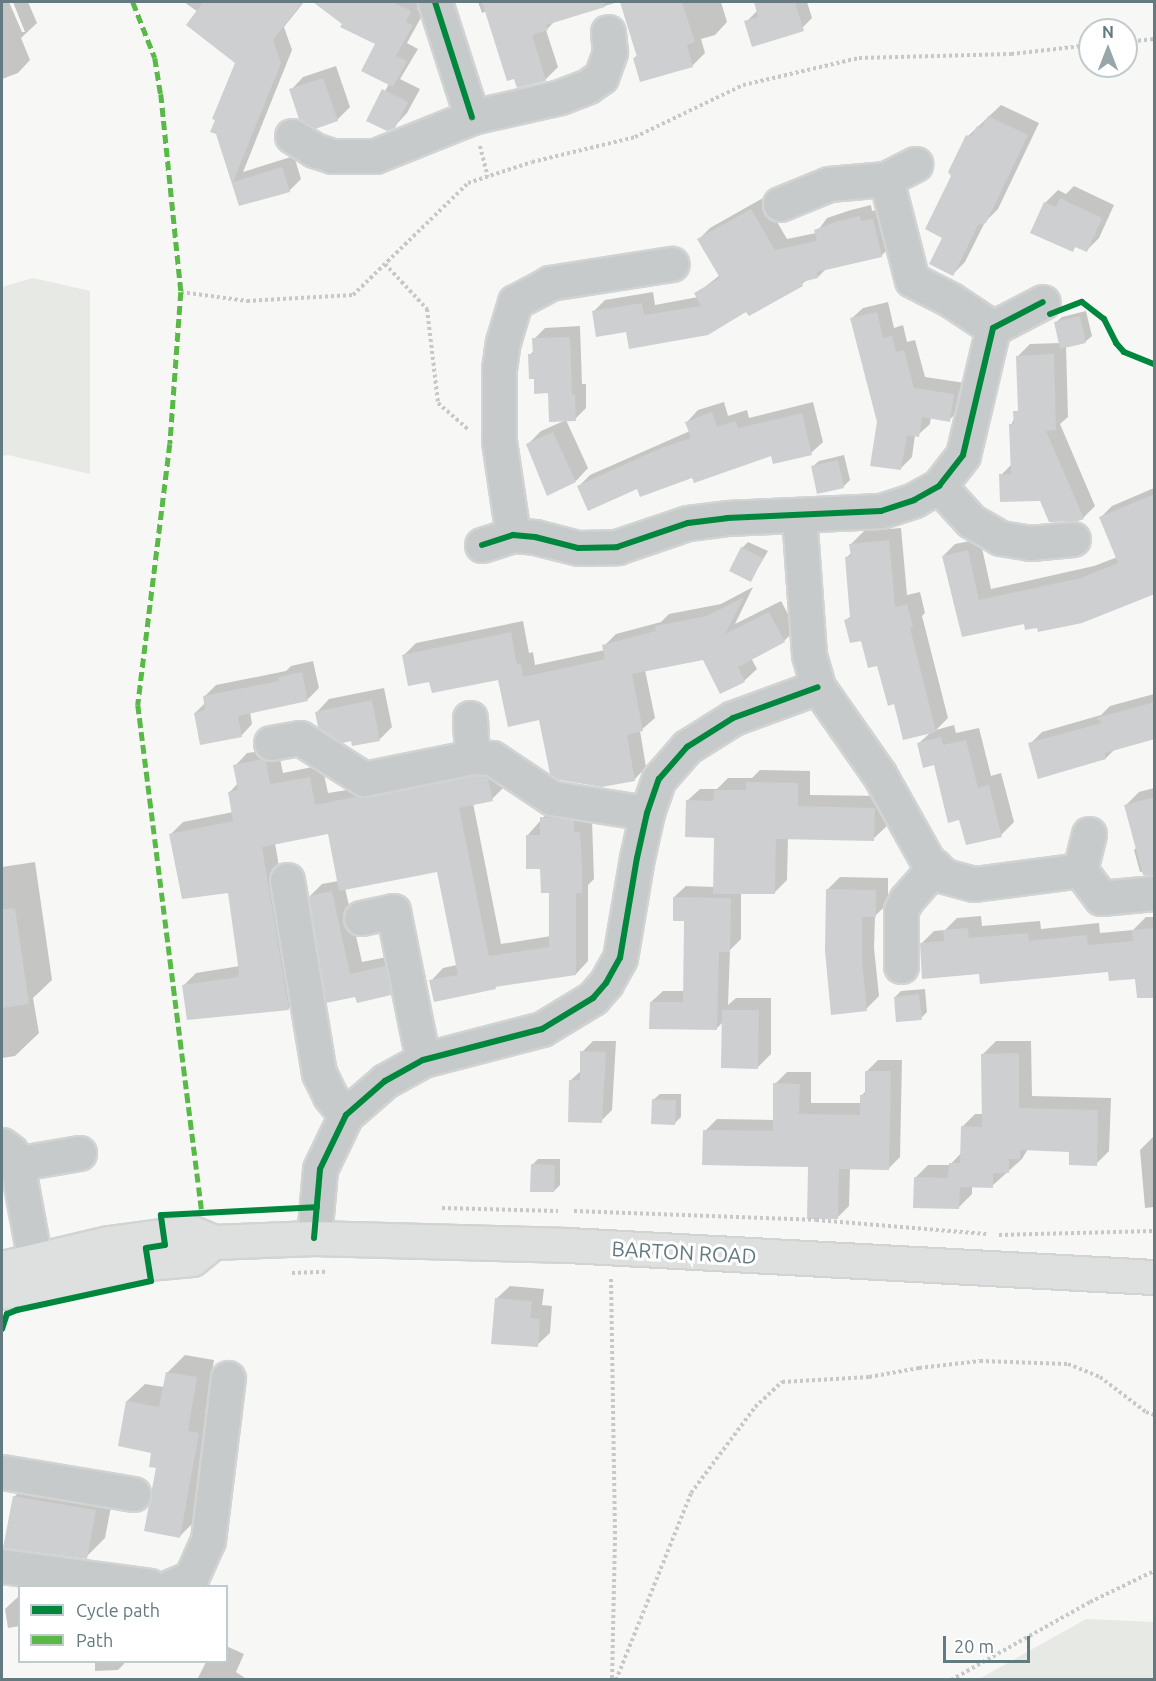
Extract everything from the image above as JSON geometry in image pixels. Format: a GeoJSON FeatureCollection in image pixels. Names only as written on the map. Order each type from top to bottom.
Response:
{"type":"FeatureCollection","features":[{"type":"Feature","properties":{"kind":"main road","name":"BARTON ROAD"},"geometry":{"type":"LineString","coordinates":[[2,1292],[37,1271],[164,1234],[190,1232],[213,1242],[314,1238],[568,1245],[1155,1277]]}},
{"type":"Feature","properties":{"kind":"main road","name":"BARTON ROAD"},"geometry":{"type":"LineString","coordinates":[[2,1268],[37,1271]]}},
{"type":"Feature","properties":{"kind":"street"},"geometry":{"type":"LineString","coordinates":[[435,2],[472,117]]}},
{"type":"Feature","properties":{"kind":"street"},"geometry":{"type":"LineString","coordinates":[[292,136],[314,150],[332,156],[375,156],[472,117],[519,108],[588,86],[601,77],[606,67],[610,52],[608,32]]}},
{"type":"Feature","properties":{"kind":"street"},"geometry":{"type":"LineString","coordinates":[[780,204],[829,184],[886,179],[915,164]]}},
{"type":"Feature","properties":{"kind":"street"},"geometry":{"type":"LineString","coordinates":[[886,179],[912,280],[951,300],[993,328]]}},
{"type":"Feature","properties":{"kind":"street"},"geometry":{"type":"LineString","coordinates":[[513,536],[488,439],[503,342],[515,302],[550,283],[672,264]]}},
{"type":"Feature","properties":{"kind":"street"},"geometry":{"type":"LineString","coordinates":[[482,545],[513,536],[535,537],[578,548],[617,547],[688,523],[727,518],[881,511],[914,500],[939,486],[963,455],[993,328],[1043,302]]}},
{"type":"Feature","properties":{"kind":"street"},"geometry":{"type":"LineString","coordinates":[[939,486],[971,521],[1000,538],[1030,543],[1073,539]]}},
{"type":"Feature","properties":{"kind":"street"},"geometry":{"type":"LineString","coordinates":[[799,515],[808,643],[819,687],[879,774],[927,860],[944,876],[974,884],[1080,870]]}},
{"type":"Feature","properties":{"kind":"street"},"geometry":{"type":"LineString","coordinates":[[314,1238],[320,1169],[346,1115],[385,1081],[423,1060],[543,1029],[593,998],[606,983],[620,958],[647,813],[659,779],[687,747],[733,718],[819,687]]}},
{"type":"Feature","properties":{"kind":"street"},"geometry":{"type":"LineString","coordinates":[[470,718],[472,757]]}},
{"type":"Feature","properties":{"kind":"street"},"geometry":{"type":"LineString","coordinates":[[271,743],[300,738],[364,779],[472,757],[492,758],[552,798],[647,813]]}},
{"type":"Feature","properties":{"kind":"street"},"geometry":{"type":"LineString","coordinates":[[1080,870],[1089,834]]}},
{"type":"Feature","properties":{"kind":"street"},"geometry":{"type":"LineString","coordinates":[[901,966],[902,910],[906,900],[935,867]]}},
{"type":"Feature","properties":{"kind":"street"},"geometry":{"type":"LineString","coordinates":[[1080,870],[1101,898],[1155,893]]}},
{"type":"Feature","properties":{"kind":"street"},"geometry":{"type":"LineString","coordinates":[[287,880],[319,1073],[330,1096],[346,1115]]}},
{"type":"Feature","properties":{"kind":"street"},"geometry":{"type":"LineString","coordinates":[[361,918],[393,911],[423,1060]]}},
{"type":"Feature","properties":{"kind":"street"},"geometry":{"type":"LineString","coordinates":[[37,1271],[8,1154],[79,1153]]}},
{"type":"Feature","properties":{"kind":"street"},"geometry":{"type":"LineString","coordinates":[[176,1585],[192,1578],[208,1540],[228,1378]]}},
{"type":"Feature","properties":{"kind":"street"},"geometry":{"type":"LineString","coordinates":[[2,1472],[133,1494]]}},
{"type":"Feature","properties":{"kind":"street"},"geometry":{"type":"LineString","coordinates":[[2,1566],[136,1585]]}},
{"type":"Feature","properties":{"kind":"path"},"geometry":{"type":"LineString","coordinates":[[1138,41],[1155,39]]}},
{"type":"Feature","properties":{"kind":"path"},"geometry":{"type":"LineString","coordinates":[[181,292],[247,302],[353,295],[468,183],[532,162],[635,137],[743,85],[859,58],[1011,54],[1078,46]]}},
{"type":"Feature","properties":{"kind":"path"},"geometry":{"type":"LineString","coordinates":[[385,264],[427,309],[438,403],[488,439]]}},
{"type":"Feature","properties":{"kind":"path"},"geometry":{"type":"LineString","coordinates":[[432,1208],[816,1220],[998,1235],[1155,1231]]}},
{"type":"Feature","properties":{"kind":"path"},"geometry":{"type":"LineString","coordinates":[[288,1273],[334,1272]]}},
{"type":"Feature","properties":{"kind":"path"},"geometry":{"type":"LineString","coordinates":[[599,1278],[611,1278],[615,1537],[614,1680]]}},
{"type":"Feature","properties":{"kind":"path"},"geometry":{"type":"LineString","coordinates":[[614,1680],[691,1493],[755,1407],[783,1382],[869,1377],[980,1361],[1068,1364],[1100,1377],[1146,1412],[1155,1415]]}},
{"type":"Feature","properties":{"kind":"path"},"geometry":{"type":"LineString","coordinates":[[951,1680],[1090,1602],[1155,1571]]}},
{"type":"Feature","properties":{"kind":"shaded area"},"geometry":{"type":"Polygon","coordinates":[[[33,278],[90,291],[90,474],[8,455],[2,456],[2,287],[33,278]]]}},
{"type":"Feature","properties":{"kind":"shaded area"},"geometry":{"type":"Polygon","coordinates":[[[1086,1619],[1154,1622],[1154,1679],[979,1679],[1086,1619]]]}},
{"type":"Feature","properties":{"kind":"building"},"geometry":{"type":"Polygon","coordinates":[[[203,2],[303,2],[273,40],[281,63],[233,182],[282,167],[290,192],[239,206],[216,134],[210,132],[215,120],[212,119],[235,63],[186,25],[203,2]]]}},
{"type":"Feature","properties":{"kind":"building"},"geometry":{"type":"Polygon","coordinates":[[[313,2],[392,2],[411,11],[406,22],[413,25],[396,56],[407,61],[393,87],[361,71],[375,44],[340,27],[342,24],[313,2]]]}},
{"type":"Feature","properties":{"kind":"building"},"geometry":{"type":"Polygon","coordinates":[[[482,2],[604,2],[605,7],[546,25],[548,30],[532,35],[546,81],[517,88],[514,79],[507,81],[482,2]]]}},
{"type":"Feature","properties":{"kind":"building"},"geometry":{"type":"Polygon","coordinates":[[[620,2],[682,2],[695,42],[687,45],[693,67],[640,82],[633,58],[637,57],[620,2]]]}},
{"type":"Feature","properties":{"kind":"building"},"geometry":{"type":"Polygon","coordinates":[[[754,2],[795,2],[804,31],[752,47],[744,21],[758,17],[754,2]]]}},
{"type":"Feature","properties":{"kind":"building"},"geometry":{"type":"Polygon","coordinates":[[[323,78],[338,121],[315,129],[299,119],[289,89],[323,78]]]}},
{"type":"Feature","properties":{"kind":"building"},"geometry":{"type":"Polygon","coordinates":[[[382,89],[408,102],[395,128],[387,131],[366,121],[382,89]]]}},
{"type":"Feature","properties":{"kind":"building"},"geometry":{"type":"Polygon","coordinates":[[[988,116],[1028,135],[986,223],[978,225],[953,276],[929,264],[942,238],[925,229],[951,176],[948,172],[966,135],[971,137],[977,126],[981,128],[988,116]]]}},
{"type":"Feature","properties":{"kind":"building"},"geometry":{"type":"Polygon","coordinates":[[[1060,198],[1102,218],[1087,252],[1075,247],[1073,252],[1030,233],[1044,202],[1056,207],[1060,198]]]}},
{"type":"Feature","properties":{"kind":"building"},"geometry":{"type":"Polygon","coordinates":[[[751,209],[775,250],[817,241],[814,230],[838,221],[860,216],[861,221],[873,219],[882,257],[817,272],[818,278],[802,282],[803,286],[749,316],[746,312],[708,335],[629,349],[626,332],[596,337],[592,311],[642,303],[644,315],[701,306],[694,293],[720,278],[697,239],[751,209]]]}},
{"type":"Feature","properties":{"kind":"building"},"geometry":{"type":"Polygon","coordinates":[[[877,312],[883,338],[892,336],[896,352],[904,350],[914,388],[954,394],[950,422],[922,417],[919,437],[907,435],[901,470],[870,466],[877,422],[850,318],[877,312]]]}},
{"type":"Feature","properties":{"kind":"building"},"geometry":{"type":"Polygon","coordinates":[[[1080,316],[1086,343],[1060,349],[1054,322],[1080,316]]]}},
{"type":"Feature","properties":{"kind":"building"},"geometry":{"type":"Polygon","coordinates":[[[570,337],[572,395],[575,395],[576,421],[549,422],[548,393],[534,394],[534,379],[529,379],[528,354],[533,354],[532,338],[570,337]]]}},
{"type":"Feature","properties":{"kind":"building"},"geometry":{"type":"Polygon","coordinates":[[[1054,354],[1056,430],[1046,431],[1084,519],[1078,521],[1049,522],[1040,501],[1000,502],[999,474],[1011,474],[1009,424],[1014,424],[1013,411],[1018,411],[1016,356],[1054,354]]]}},
{"type":"Feature","properties":{"kind":"building"},"geometry":{"type":"Polygon","coordinates":[[[712,412],[717,427],[735,421],[738,428],[802,413],[812,455],[773,464],[771,456],[694,483],[692,478],[640,497],[637,489],[588,511],[577,486],[661,448],[691,438],[685,422],[712,412]]]}},
{"type":"Feature","properties":{"kind":"building"},"geometry":{"type":"Polygon","coordinates":[[[553,432],[576,482],[547,496],[526,444],[553,432]]]}},
{"type":"Feature","properties":{"kind":"building"},"geometry":{"type":"Polygon","coordinates":[[[838,460],[844,488],[817,494],[811,466],[838,460]]]}},
{"type":"Feature","properties":{"kind":"building"},"geometry":{"type":"Polygon","coordinates":[[[1155,494],[1155,594],[1082,623],[1038,632],[1037,628],[1025,630],[1024,624],[962,637],[942,556],[968,550],[979,600],[1081,578],[1118,563],[1099,517],[1155,494]]]}},
{"type":"Feature","properties":{"kind":"building"},"geometry":{"type":"Polygon","coordinates":[[[889,540],[895,607],[907,604],[913,627],[910,628],[936,732],[903,740],[894,704],[888,706],[877,666],[868,668],[861,641],[850,643],[844,620],[850,618],[845,557],[851,556],[849,544],[889,540]]]}},
{"type":"Feature","properties":{"kind":"building"},"geometry":{"type":"Polygon","coordinates":[[[741,547],[763,558],[751,582],[729,571],[741,547]]]}},
{"type":"Feature","properties":{"kind":"building"},"geometry":{"type":"Polygon","coordinates":[[[744,597],[725,634],[769,612],[785,642],[738,667],[745,682],[720,694],[703,660],[632,674],[643,731],[627,735],[635,781],[602,787],[559,780],[550,774],[539,720],[508,727],[498,680],[432,693],[429,682],[408,686],[402,655],[511,632],[517,664],[521,664],[523,677],[605,659],[602,645],[656,631],[655,626],[707,616],[744,597]]]}},
{"type":"Feature","properties":{"kind":"building"},"geometry":{"type":"Polygon","coordinates":[[[302,672],[308,701],[238,716],[242,737],[200,745],[194,713],[205,710],[203,696],[279,681],[278,677],[302,672]]]}},
{"type":"Feature","properties":{"kind":"building"},"geometry":{"type":"Polygon","coordinates":[[[372,700],[380,741],[352,746],[351,741],[342,743],[318,727],[315,712],[372,700]]]}},
{"type":"Feature","properties":{"kind":"building"},"geometry":{"type":"Polygon","coordinates":[[[1155,702],[1155,739],[1105,753],[1106,759],[1038,779],[1028,743],[1102,723],[1096,718],[1155,702]]]}},
{"type":"Feature","properties":{"kind":"building"},"geometry":{"type":"Polygon","coordinates":[[[941,737],[943,745],[966,740],[978,788],[989,785],[1002,837],[966,845],[959,820],[948,823],[934,765],[923,768],[917,743],[941,737]]]}},
{"type":"Feature","properties":{"kind":"building"},"geometry":{"type":"Polygon","coordinates":[[[263,759],[266,761],[270,784],[310,777],[315,805],[473,776],[488,778],[493,801],[459,808],[489,956],[549,947],[549,893],[541,893],[540,869],[526,869],[526,835],[540,835],[540,817],[574,820],[574,832],[580,832],[582,867],[582,893],[576,893],[576,975],[495,987],[496,989],[434,1002],[429,980],[458,975],[437,872],[339,891],[328,834],[262,847],[289,1010],[187,1020],[182,985],[238,977],[239,972],[228,893],[182,899],[169,834],[233,821],[228,792],[238,790],[233,765],[263,759]]]}},
{"type":"Feature","properties":{"kind":"building"},"geometry":{"type":"Polygon","coordinates":[[[746,782],[798,783],[798,806],[875,808],[874,841],[776,839],[775,894],[713,894],[714,838],[685,837],[686,800],[713,801],[714,790],[746,790],[746,782]]]}},
{"type":"Feature","properties":{"kind":"building"},"geometry":{"type":"Polygon","coordinates":[[[1155,797],[1155,875],[1143,875],[1124,805],[1155,797]]]}},
{"type":"Feature","properties":{"kind":"building"},"geometry":{"type":"Polygon","coordinates":[[[826,889],[876,890],[876,917],[862,917],[862,961],[867,1011],[831,1015],[825,951],[826,889]]]}},
{"type":"Feature","properties":{"kind":"building"},"geometry":{"type":"Polygon","coordinates":[[[332,891],[350,974],[385,966],[391,995],[357,1003],[355,997],[326,1003],[309,896],[332,891]]]}},
{"type":"Feature","properties":{"kind":"building"},"geometry":{"type":"Polygon","coordinates":[[[673,897],[731,898],[730,952],[719,952],[717,1030],[649,1029],[650,1002],[683,1002],[684,921],[673,921],[673,897]]]}},
{"type":"Feature","properties":{"kind":"building"},"geometry":{"type":"Polygon","coordinates":[[[15,908],[29,1004],[2,1008],[2,909],[15,908]]]}},
{"type":"Feature","properties":{"kind":"building"},"geometry":{"type":"Polygon","coordinates":[[[968,928],[969,938],[1028,933],[1029,941],[1087,935],[1088,945],[1133,941],[1132,930],[1155,928],[1155,998],[1137,998],[1135,979],[1109,981],[1108,972],[980,984],[979,974],[922,979],[920,943],[944,941],[943,930],[968,928]]]}},
{"type":"Feature","properties":{"kind":"building"},"geometry":{"type":"Polygon","coordinates":[[[919,994],[922,1020],[896,1022],[894,997],[919,994]]]}},
{"type":"Feature","properties":{"kind":"building"},"geometry":{"type":"Polygon","coordinates":[[[722,1010],[759,1010],[758,1069],[721,1068],[722,1010]]]}},
{"type":"Feature","properties":{"kind":"building"},"geometry":{"type":"Polygon","coordinates":[[[580,1051],[606,1052],[602,1123],[568,1122],[569,1080],[580,1080],[580,1051]]]}},
{"type":"Feature","properties":{"kind":"building"},"geometry":{"type":"Polygon","coordinates":[[[1019,1053],[1019,1108],[1098,1110],[1097,1166],[1069,1165],[1069,1152],[1020,1150],[1020,1159],[1009,1159],[1009,1173],[993,1173],[993,1188],[960,1187],[959,1209],[913,1208],[914,1177],[948,1178],[949,1163],[960,1163],[961,1126],[982,1127],[981,1054],[1019,1053]]]}},
{"type":"Feature","properties":{"kind":"building"},"geometry":{"type":"Polygon","coordinates":[[[865,1071],[891,1071],[889,1170],[839,1169],[838,1219],[807,1219],[808,1167],[702,1165],[703,1130],[773,1131],[773,1083],[800,1084],[799,1114],[860,1115],[860,1095],[865,1095],[865,1071]]]}},
{"type":"Feature","properties":{"kind":"building"},"geometry":{"type":"Polygon","coordinates":[[[652,1099],[676,1100],[675,1125],[651,1124],[652,1099]]]}},
{"type":"Feature","properties":{"kind":"building"},"geometry":{"type":"Polygon","coordinates":[[[531,1164],[555,1165],[554,1192],[530,1192],[531,1164]]]}},
{"type":"Feature","properties":{"kind":"building"},"geometry":{"type":"Polygon","coordinates":[[[495,1298],[532,1301],[530,1318],[540,1319],[538,1347],[491,1344],[495,1298]]]}},
{"type":"Feature","properties":{"kind":"building"},"geometry":{"type":"Polygon","coordinates":[[[166,1372],[197,1377],[188,1431],[199,1433],[180,1538],[144,1531],[156,1468],[149,1467],[151,1453],[118,1446],[126,1401],[159,1407],[166,1372]]]}},
{"type":"Feature","properties":{"kind":"building"},"geometry":{"type":"Polygon","coordinates":[[[13,1496],[96,1510],[87,1559],[3,1548],[13,1496]]]}},
{"type":"Feature","properties":{"kind":"marked path"},"geometry":{"type":"LineString","coordinates":[[133,2],[155,58],[161,94],[181,292],[170,444],[138,705],[202,1212]]}},
{"type":"Feature","properties":{"kind":"cycle path"},"geometry":{"type":"LineString","coordinates":[[435,2],[472,117]]}},
{"type":"Feature","properties":{"kind":"cycle path"},"geometry":{"type":"LineString","coordinates":[[482,545],[513,535],[535,537],[578,548],[617,547],[688,523],[727,518],[881,511],[914,500],[939,486],[963,455],[993,328],[1043,302]]}},
{"type":"Feature","properties":{"kind":"cycle path"},"geometry":{"type":"LineString","coordinates":[[1050,314],[1082,302],[1104,319],[1116,343],[1124,352],[1154,364]]}},
{"type":"Feature","properties":{"kind":"cycle path"},"geometry":{"type":"LineString","coordinates":[[314,1238],[320,1169],[346,1115],[385,1081],[423,1060],[542,1029],[593,998],[606,983],[620,958],[637,858],[647,813],[659,779],[687,747],[733,718],[818,687]]}},
{"type":"Feature","properties":{"kind":"cycle path"},"geometry":{"type":"LineString","coordinates":[[2,1329],[7,1314],[17,1310],[151,1281],[146,1248],[165,1245],[161,1215],[317,1207]]}}]}
